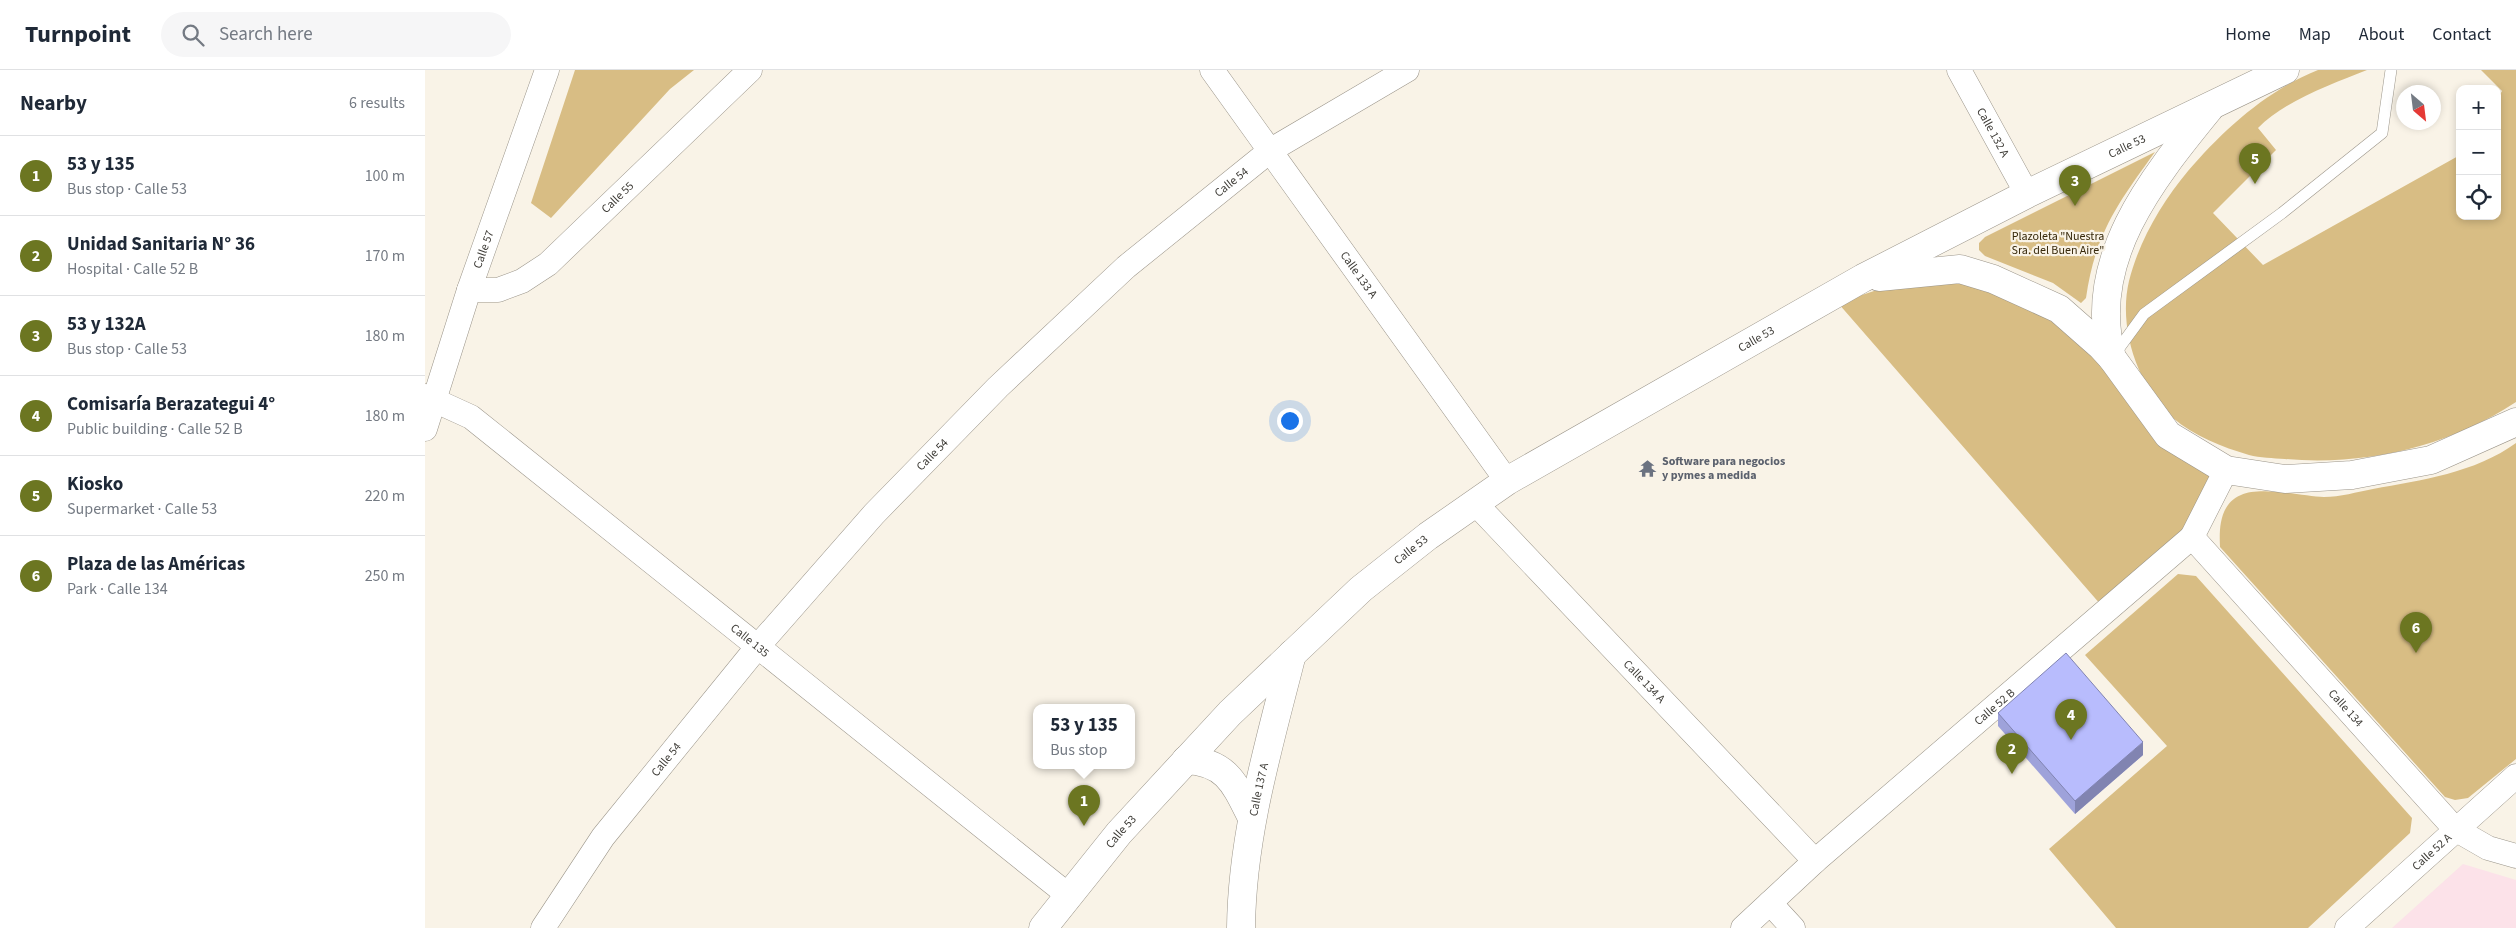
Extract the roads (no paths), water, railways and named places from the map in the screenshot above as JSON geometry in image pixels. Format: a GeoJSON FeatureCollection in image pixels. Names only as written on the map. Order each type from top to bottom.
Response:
{"type":"FeatureCollection","features":[{"type":"Feature","properties":{"kind":"main road","name":"Calle 53"},"geometry":{"type":"LineString","coordinates":[[1043,928],[1119,833],[1186,760],[1292,654],[1361,589],[1428,536],[1475,503],[1507,481],[1863,278],[2027,194],[2285,70]]}},
{"type":"Feature","properties":{"kind":"main road"},"geometry":{"type":"LineString","coordinates":[[2112,358],[2109,346],[2105,297],[2113,258],[2136,207],[2215,102]]}},
{"type":"Feature","properties":{"kind":"main road","name":"Calle 53"},"geometry":{"type":"LineString","coordinates":[[1863,278],[1959,269],[1993,279],[2059,309],[2112,358],[2168,435],[2226,470]]}},
{"type":"Feature","properties":{"kind":"main road"},"geometry":{"type":"LineString","coordinates":[[2226,470],[2285,479],[2352,475],[2431,460],[2516,422]]}},
{"type":"Feature","properties":{"kind":"main road","name":"Calle 137 A"},"geometry":{"type":"LineString","coordinates":[[1241,928],[1245,858],[1251,818],[1292,654]]}},
{"type":"Feature","properties":{"kind":"main road"},"geometry":{"type":"LineString","coordinates":[[1186,760],[1204,761],[1217,766],[1239,792],[1251,818]]}},
{"type":"Feature","properties":{"kind":"street","name":"Calle 57"},"geometry":{"type":"LineString","coordinates":[[425,429],[430,397],[547,70]]}},
{"type":"Feature","properties":{"kind":"street","name":"Calle 55"},"geometry":{"type":"LineString","coordinates":[[469,290],[497,290],[522,281],[548,264],[750,70]]}},
{"type":"Feature","properties":{"kind":"street","name":"Calle 133 A"},"geometry":{"type":"LineString","coordinates":[[1212,70],[1507,481]]}},
{"type":"Feature","properties":{"kind":"street","name":"Calle 54"},"geometry":{"type":"LineString","coordinates":[[543,928],[603,837],[759,645],[874,514],[998,387],[1126,267],[1271,150],[1407,70]]}},
{"type":"Feature","properties":{"kind":"street","name":"Calle 132 A"},"geometry":{"type":"LineString","coordinates":[[1959,70],[2027,194]]}},
{"type":"Feature","properties":{"kind":"street","name":"Calle 135"},"geometry":{"type":"LineString","coordinates":[[430,397],[471,417],[759,645],[1069,895]]}},
{"type":"Feature","properties":{"kind":"street","name":"Calle 52 B"},"geometry":{"type":"LineString","coordinates":[[1743,928],[1815,861],[2191,536],[2226,470]]}},
{"type":"Feature","properties":{"kind":"street","name":"Calle 134 A"},"geometry":{"type":"LineString","coordinates":[[1475,503],[1815,861]]}},
{"type":"Feature","properties":{"kind":"street","name":"Calle 134"},"geometry":{"type":"LineString","coordinates":[[2191,536],[2455,829],[2488,848],[2516,856]]}},
{"type":"Feature","properties":{"kind":"street","name":"Calle 52 A"},"geometry":{"type":"LineString","coordinates":[[2347,928],[2516,776]]}},
{"type":"Feature","properties":{"kind":"street"},"geometry":{"type":"LineString","coordinates":[[1770,903],[1793,928]]}},
{"type":"Feature","properties":{"kind":"lane"},"geometry":{"type":"LineString","coordinates":[[2112,358],[2144,314],[2282,213],[2382,134],[2391,70]]}},
{"type":"Feature","properties":{"kind":"place","name":"Kiosko"},"geometry":{"type":"Point","coordinates":[2255,184]}},
{"type":"Feature","properties":{"kind":"place","name":"53 y 132A"},"geometry":{"type":"Point","coordinates":[2075,206]}},
{"type":"Feature","properties":{"kind":"place","name":"Software para negocios y pymes a medida"},"geometry":{"type":"Point","coordinates":[1648,468]}},
{"type":"Feature","properties":{"kind":"place","name":"Plaza de las Américas"},"geometry":{"type":"Point","coordinates":[2416,653]}},
{"type":"Feature","properties":{"kind":"place","name":"Comisaría Berazategui 4°"},"geometry":{"type":"Point","coordinates":[2071,740]}},
{"type":"Feature","properties":{"kind":"place","name":"Unidad Sanitaria N° 36"},"geometry":{"type":"Point","coordinates":[2012,774]}},
{"type":"Feature","properties":{"kind":"place","name":"53 y 135"},"geometry":{"type":"Point","coordinates":[1084,826]}},
{"type":"Feature","properties":{"kind":"park label","name":"Plazoleta \"Nuestra Sra. del Buen Aire\""},"geometry":{"type":"Point","coordinates":[2058,243]}}]}
